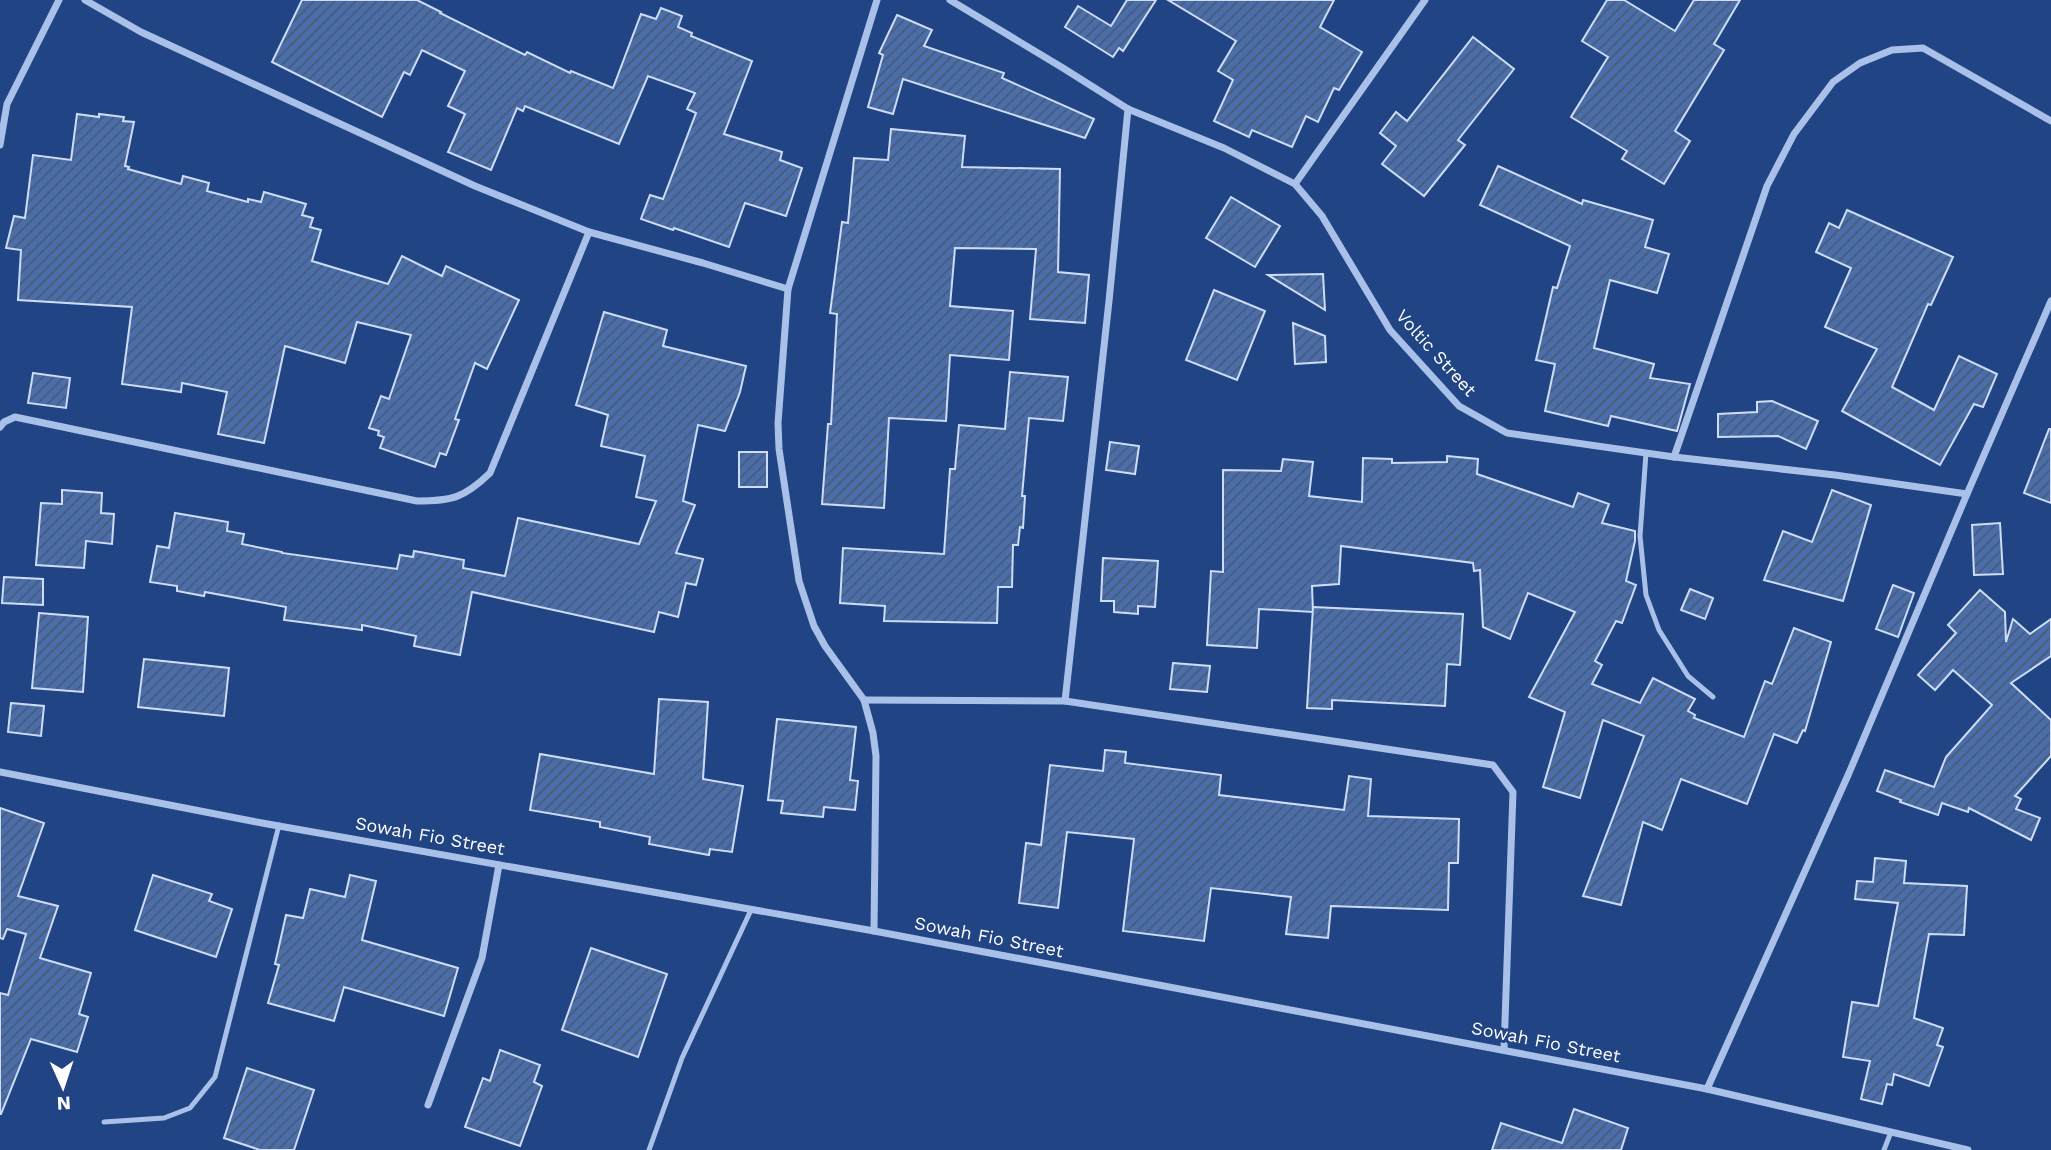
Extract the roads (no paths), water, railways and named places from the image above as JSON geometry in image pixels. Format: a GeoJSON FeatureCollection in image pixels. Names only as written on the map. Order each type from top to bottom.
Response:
{"type":"FeatureCollection","features":[{"type":"Feature","properties":{"kind":"street"},"geometry":{"type":"LineString","coordinates":[[0,145],[7,104],[59,0]]}},
{"type":"Feature","properties":{"kind":"street"},"geometry":{"type":"LineString","coordinates":[[85,0],[141,32],[475,186],[589,232],[788,289]]}},
{"type":"Feature","properties":{"kind":"street"},"geometry":{"type":"LineString","coordinates":[[874,931],[876,756],[873,733],[864,700],[814,626],[799,580],[779,449],[778,423],[788,289],[877,0]]}},
{"type":"Feature","properties":{"kind":"street","name":"Voltic Street"},"geometry":{"type":"LineString","coordinates":[[950,0],[1128,109],[1224,148],[1295,184],[1322,216],[1390,330],[1459,406],[1507,433],[1967,494]]}},
{"type":"Feature","properties":{"kind":"street"},"geometry":{"type":"LineString","coordinates":[[1295,184],[1425,0]]}},
{"type":"Feature","properties":{"kind":"street"},"geometry":{"type":"LineString","coordinates":[[1674,457],[1767,186],[1794,134],[1833,82],[1860,63],[1892,50],[1923,48],[2051,121]]}},
{"type":"Feature","properties":{"kind":"street"},"geometry":{"type":"LineString","coordinates":[[1065,701],[1128,109]]}},
{"type":"Feature","properties":{"kind":"street"},"geometry":{"type":"LineString","coordinates":[[0,427],[15,417],[417,501],[445,501],[472,490],[490,473],[589,232]]}},
{"type":"Feature","properties":{"kind":"street"},"geometry":{"type":"LineString","coordinates":[[1707,1089],[1849,773],[2051,301]]}},
{"type":"Feature","properties":{"kind":"street"},"geometry":{"type":"LineString","coordinates":[[864,700],[1065,701],[1493,765],[1513,792],[1504,1050]]}},
{"type":"Feature","properties":{"kind":"street","name":"Sowah Fio Street"},"geometry":{"type":"LineString","coordinates":[[0,772],[279,825],[874,931],[1504,1050],[1707,1089],[1968,1150]]}},
{"type":"Feature","properties":{"kind":"street"},"geometry":{"type":"LineString","coordinates":[[428,1105],[482,958],[499,865]]}},
{"type":"Feature","properties":{"kind":"lane"},"geometry":{"type":"LineString","coordinates":[[1646,453],[1640,537],[1646,595],[1659,629],[1688,676],[1713,697]]}},
{"type":"Feature","properties":{"kind":"lane"},"geometry":{"type":"LineString","coordinates":[[104,1122],[164,1118],[190,1108],[215,1077],[279,825]]}},
{"type":"Feature","properties":{"kind":"lane"},"geometry":{"type":"LineString","coordinates":[[649,1150],[682,1058],[751,909]]}},
{"type":"Feature","properties":{"kind":"lane"},"geometry":{"type":"LineString","coordinates":[[1884,1150],[1891,1132]]}}]}
